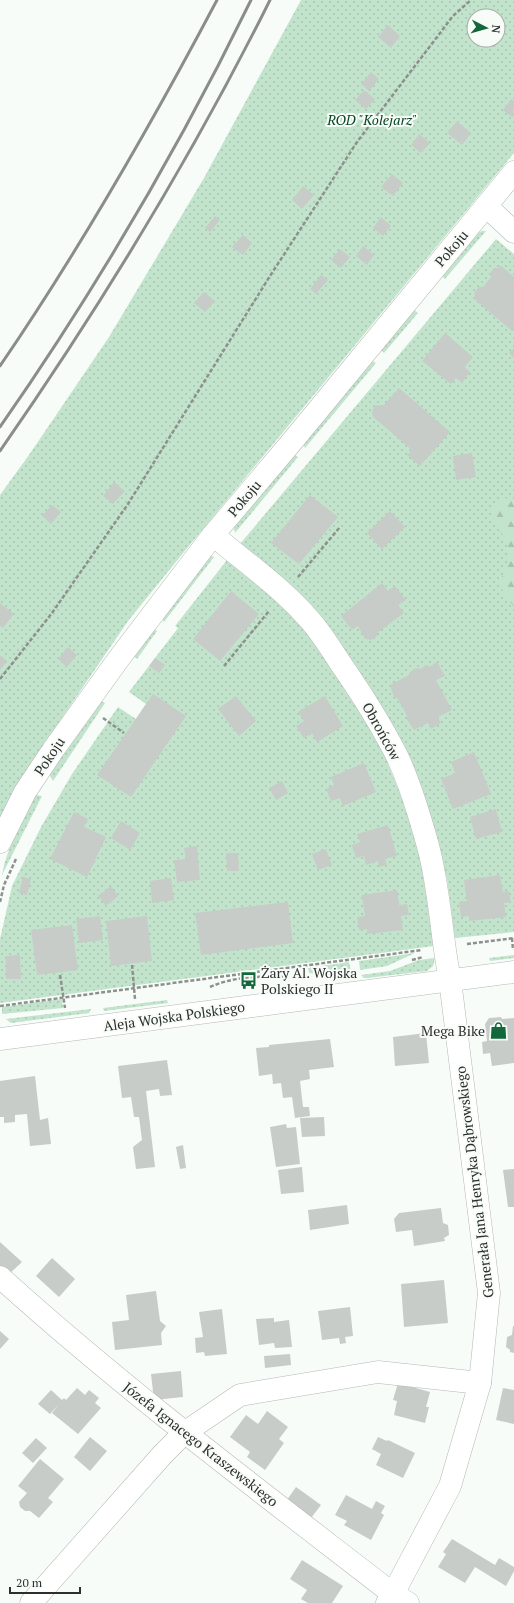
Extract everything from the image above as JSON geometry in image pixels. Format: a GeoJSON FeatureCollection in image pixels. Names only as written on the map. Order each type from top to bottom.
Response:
{"type":"FeatureCollection","features":[{"type":"Feature","properties":{"kind":"street","name":"Pokoju"},"geometry":{"type":"LineString","coordinates":[[0,842],[25,792],[53,750],[128,646],[213,535],[514,172]]}},
{"type":"Feature","properties":{"kind":"street"},"geometry":{"type":"LineString","coordinates":[[486,206],[514,232]]}},
{"type":"Feature","properties":{"kind":"street","name":"Obrońców"},"geometry":{"type":"LineString","coordinates":[[213,535],[290,600],[308,618],[333,651],[379,723],[406,778],[428,846],[438,889],[445,954],[450,980]]}},
{"type":"Feature","properties":{"kind":"street","name":"Aleja Wojska Polskiego"},"geometry":{"type":"LineString","coordinates":[[0,1039],[514,972]]}},
{"type":"Feature","properties":{"kind":"street","name":"Generała Jana Henryka Dąbrowskiego"},"geometry":{"type":"LineString","coordinates":[[396,1600],[450,1486],[480,1383],[489,1293],[450,980]]}},
{"type":"Feature","properties":{"kind":"street","name":"Józefa Ignacego Kraszewskiego"},"geometry":{"type":"LineString","coordinates":[[0,1277],[87,1354],[184,1433],[396,1600]]}},
{"type":"Feature","properties":{"kind":"street"},"geometry":{"type":"LineString","coordinates":[[31,1603],[163,1454],[184,1433],[240,1395],[378,1372],[480,1383]]}},
{"type":"Feature","properties":{"kind":"path"},"geometry":{"type":"LineString","coordinates":[[0,679],[52,613],[128,504],[270,276],[357,142],[453,16],[470,0]]}},
{"type":"Feature","properties":{"kind":"path"},"geometry":{"type":"LineString","coordinates":[[296,580],[340,527]]}},
{"type":"Feature","properties":{"kind":"path"},"geometry":{"type":"LineString","coordinates":[[224,666],[273,606]]}},
{"type":"Feature","properties":{"kind":"path"},"geometry":{"type":"LineString","coordinates":[[102,718],[124,732]]}},
{"type":"Feature","properties":{"kind":"path"},"geometry":{"type":"LineString","coordinates":[[0,1006],[513,938],[514,954]]}},
{"type":"Feature","properties":{"kind":"path"},"geometry":{"type":"LineString","coordinates":[[132,965],[135,1002]]}},
{"type":"Feature","properties":{"kind":"path"},"geometry":{"type":"LineString","coordinates":[[60,975],[65,1010]]}},
{"type":"Feature","properties":{"kind":"green space","name":"ROD \"Kolejarz\""},"geometry":{"type":"Polygon","coordinates":[[[301,0],[514,0],[514,153],[128,621],[38,753],[9,800],[0,820],[0,495],[109,337],[204,178],[301,0]]]}},
{"type":"Feature","properties":{"kind":"green space"},"geometry":{"type":"Polygon","coordinates":[[[486,231],[445,279],[442,276],[476,234],[486,231]]]}},
{"type":"Feature","properties":{"kind":"green space"},"geometry":{"type":"Polygon","coordinates":[[[496,239],[514,254],[514,932],[455,938],[447,879],[415,773],[240,544],[496,239]]]}},
{"type":"Feature","properties":{"kind":"green space"},"geometry":{"type":"Polygon","coordinates":[[[414,310],[418,313],[384,353],[381,347],[414,310]]]}},
{"type":"Feature","properties":{"kind":"green space"},"geometry":{"type":"Polygon","coordinates":[[[372,361],[376,363],[305,448],[303,444],[372,361]]]}},
{"type":"Feature","properties":{"kind":"green space"},"geometry":{"type":"Polygon","coordinates":[[[295,455],[298,457],[235,533],[234,527],[295,455]]]}},
{"type":"Feature","properties":{"kind":"green space"},"geometry":{"type":"Polygon","coordinates":[[[504,498],[514,501],[514,607],[499,585],[507,563],[508,546],[491,514],[491,508],[495,503],[504,498]]]}},
{"type":"Feature","properties":{"kind":"green space"},"geometry":{"type":"Polygon","coordinates":[[[207,557],[214,557],[164,622],[161,618],[207,557]]]}},
{"type":"Feature","properties":{"kind":"green space"},"geometry":{"type":"Polygon","coordinates":[[[227,560],[283,605],[303,625],[362,714],[384,754],[408,813],[421,862],[434,946],[0,1003],[0,939],[12,886],[41,827],[72,774],[118,707],[136,719],[146,704],[129,692],[178,628],[175,626],[227,560]]]}},
{"type":"Feature","properties":{"kind":"green space"},"geometry":{"type":"Polygon","coordinates":[[[154,629],[157,631],[137,659],[133,656],[154,629]]]}},
{"type":"Feature","properties":{"kind":"green space"},"geometry":{"type":"Polygon","coordinates":[[[101,701],[105,703],[53,781],[50,773],[101,701]]]}},
{"type":"Feature","properties":{"kind":"green space"},"geometry":{"type":"Polygon","coordinates":[[[36,795],[42,796],[2,875],[4,864],[12,844],[36,795]]]}},
{"type":"Feature","properties":{"kind":"green space"},"geometry":{"type":"Polygon","coordinates":[[[415,953],[387,966],[360,970],[359,961],[415,953]]]}},
{"type":"Feature","properties":{"kind":"green space"},"geometry":{"type":"Polygon","coordinates":[[[514,955],[514,958],[490,961],[489,958],[514,955]]]}},
{"type":"Feature","properties":{"kind":"green space"},"geometry":{"type":"Polygon","coordinates":[[[435,958],[433,966],[427,971],[367,978],[364,978],[361,975],[390,971],[419,960],[435,958]]]}},
{"type":"Feature","properties":{"kind":"green space"},"geometry":{"type":"Polygon","coordinates":[[[349,962],[351,971],[320,974],[309,973],[308,968],[349,962]]]}},
{"type":"Feature","properties":{"kind":"green space"},"geometry":{"type":"Polygon","coordinates":[[[62,999],[63,1008],[2,1014],[2,1007],[62,999]]]}},
{"type":"Feature","properties":{"kind":"green space"},"geometry":{"type":"Polygon","coordinates":[[[167,1000],[168,1003],[104,1011],[103,1008],[167,1000]]]}},
{"type":"Feature","properties":{"kind":"green space"},"geometry":{"type":"Polygon","coordinates":[[[91,1009],[89,1013],[11,1023],[6,1019],[91,1009]]]}},
{"type":"Feature","properties":{"kind":"building"},"geometry":{"type":"Polygon","coordinates":[[[388,25],[400,36],[391,48],[378,37],[388,25]]]}},
{"type":"Feature","properties":{"kind":"building"},"geometry":{"type":"Polygon","coordinates":[[[371,72],[379,79],[369,91],[361,84],[371,72]]]}},
{"type":"Feature","properties":{"kind":"building"},"geometry":{"type":"Polygon","coordinates":[[[364,90],[375,99],[366,109],[355,100],[364,90]]]}},
{"type":"Feature","properties":{"kind":"building"},"geometry":{"type":"Polygon","coordinates":[[[511,99],[514,101],[513,118],[503,110],[511,99]]]}},
{"type":"Feature","properties":{"kind":"building"},"geometry":{"type":"Polygon","coordinates":[[[457,121],[471,133],[462,145],[447,133],[457,121]]]}},
{"type":"Feature","properties":{"kind":"building"},"geometry":{"type":"Polygon","coordinates":[[[419,134],[430,143],[421,153],[411,145],[419,134]]]}},
{"type":"Feature","properties":{"kind":"building"},"geometry":{"type":"Polygon","coordinates":[[[392,174],[403,183],[393,196],[381,187],[392,174]]]}},
{"type":"Feature","properties":{"kind":"building"},"geometry":{"type":"Polygon","coordinates":[[[303,186],[314,195],[302,209],[292,200],[303,186]]]}},
{"type":"Feature","properties":{"kind":"building"},"geometry":{"type":"Polygon","coordinates":[[[215,216],[220,220],[210,232],[205,228],[215,216]]]}},
{"type":"Feature","properties":{"kind":"building"},"geometry":{"type":"Polygon","coordinates":[[[381,217],[391,226],[383,236],[373,228],[381,217]]]}},
{"type":"Feature","properties":{"kind":"building"},"geometry":{"type":"Polygon","coordinates":[[[243,235],[252,243],[243,255],[232,247],[243,235]]]}},
{"type":"Feature","properties":{"kind":"building"},"geometry":{"type":"Polygon","coordinates":[[[363,246],[374,255],[367,265],[356,256],[363,246]]]}},
{"type":"Feature","properties":{"kind":"building"},"geometry":{"type":"Polygon","coordinates":[[[340,249],[350,257],[341,268],[331,260],[340,249]]]}},
{"type":"Feature","properties":{"kind":"building"},"geometry":{"type":"Polygon","coordinates":[[[500,265],[514,277],[514,329],[512,331],[473,298],[475,296],[474,293],[479,287],[483,287],[491,277],[490,273],[494,268],[499,268],[500,265]]]}},
{"type":"Feature","properties":{"kind":"building"},"geometry":{"type":"Polygon","coordinates":[[[321,275],[328,280],[316,294],[310,289],[321,275]]]}},
{"type":"Feature","properties":{"kind":"building"},"geometry":{"type":"Polygon","coordinates":[[[204,292],[215,301],[205,312],[194,303],[204,292]]]}},
{"type":"Feature","properties":{"kind":"building"},"geometry":{"type":"Polygon","coordinates":[[[445,333],[473,357],[465,367],[470,372],[462,383],[456,378],[451,384],[422,361],[445,333]]]}},
{"type":"Feature","properties":{"kind":"building"},"geometry":{"type":"Polygon","coordinates":[[[514,348],[514,358],[509,353],[514,348]]]}},
{"type":"Feature","properties":{"kind":"building"},"geometry":{"type":"Polygon","coordinates":[[[399,388],[450,432],[420,466],[407,455],[412,450],[373,417],[372,413],[374,406],[383,406],[399,388]]]}},
{"type":"Feature","properties":{"kind":"building"},"geometry":{"type":"Polygon","coordinates":[[[472,453],[476,477],[456,480],[453,456],[472,453]]]}},
{"type":"Feature","properties":{"kind":"building"},"geometry":{"type":"Polygon","coordinates":[[[114,482],[125,491],[113,504],[103,496],[114,482]]]}},
{"type":"Feature","properties":{"kind":"building"},"geometry":{"type":"Polygon","coordinates":[[[310,495],[338,517],[299,564],[271,543],[310,495]]]}},
{"type":"Feature","properties":{"kind":"building"},"geometry":{"type":"Polygon","coordinates":[[[52,505],[61,512],[51,524],[42,516],[52,505]]]}},
{"type":"Feature","properties":{"kind":"building"},"geometry":{"type":"Polygon","coordinates":[[[390,511],[405,527],[382,549],[367,533],[390,511]]]}},
{"type":"Feature","properties":{"kind":"building"},"geometry":{"type":"Polygon","coordinates":[[[382,583],[388,591],[395,586],[406,600],[398,605],[404,613],[377,633],[377,636],[371,640],[365,639],[358,626],[352,630],[341,616],[382,583]]]}},
{"type":"Feature","properties":{"kind":"building"},"geometry":{"type":"Polygon","coordinates":[[[231,591],[259,614],[220,661],[193,639],[231,591]]]}},
{"type":"Feature","properties":{"kind":"building"},"geometry":{"type":"Polygon","coordinates":[[[0,603],[14,614],[3,628],[0,626],[0,603]]]}},
{"type":"Feature","properties":{"kind":"building"},"geometry":{"type":"Polygon","coordinates":[[[68,647],[77,655],[67,667],[58,659],[68,647]]]}},
{"type":"Feature","properties":{"kind":"building"},"geometry":{"type":"Polygon","coordinates":[[[0,655],[7,661],[0,670],[0,655]]]}},
{"type":"Feature","properties":{"kind":"building"},"geometry":{"type":"Polygon","coordinates":[[[155,658],[165,665],[159,673],[149,666],[155,658]]]}},
{"type":"Feature","properties":{"kind":"building"},"geometry":{"type":"Polygon","coordinates":[[[437,662],[445,676],[436,680],[452,710],[438,717],[441,723],[431,729],[428,723],[414,730],[407,720],[407,716],[398,699],[394,697],[390,685],[409,675],[410,672],[416,668],[420,669],[427,665],[429,667],[437,662]]]}},
{"type":"Feature","properties":{"kind":"building"},"geometry":{"type":"Polygon","coordinates":[[[153,694],[186,716],[131,797],[97,775],[153,694]]]}},
{"type":"Feature","properties":{"kind":"building"},"geometry":{"type":"Polygon","coordinates":[[[236,696],[256,721],[239,736],[218,709],[236,696]]]}},
{"type":"Feature","properties":{"kind":"building"},"geometry":{"type":"Polygon","coordinates":[[[325,696],[343,726],[317,742],[312,733],[304,738],[296,726],[304,721],[298,712],[325,696]]]}},
{"type":"Feature","properties":{"kind":"building"},"geometry":{"type":"Polygon","coordinates":[[[474,752],[491,794],[453,809],[441,779],[455,773],[451,762],[474,752]]]}},
{"type":"Feature","properties":{"kind":"building"},"geometry":{"type":"Polygon","coordinates":[[[364,763],[376,792],[343,806],[340,798],[331,801],[326,789],[334,785],[331,777],[364,763]]]}},
{"type":"Feature","properties":{"kind":"building"},"geometry":{"type":"Polygon","coordinates":[[[282,781],[288,793],[276,800],[269,788],[282,781]]]}},
{"type":"Feature","properties":{"kind":"building"},"geometry":{"type":"Polygon","coordinates":[[[496,809],[502,832],[476,839],[470,817],[496,809]]]}},
{"type":"Feature","properties":{"kind":"building"},"geometry":{"type":"Polygon","coordinates":[[[74,812],[88,819],[84,827],[106,837],[87,877],[50,859],[74,812]]]}},
{"type":"Feature","properties":{"kind":"building"},"geometry":{"type":"Polygon","coordinates":[[[121,821],[140,833],[130,850],[111,838],[121,821]]]}},
{"type":"Feature","properties":{"kind":"building"},"geometry":{"type":"Polygon","coordinates":[[[388,825],[397,856],[385,859],[387,865],[379,867],[378,861],[366,865],[364,856],[356,858],[352,845],[360,842],[357,834],[388,825]]]}},
{"type":"Feature","properties":{"kind":"building"},"geometry":{"type":"Polygon","coordinates":[[[197,846],[200,880],[177,882],[174,860],[186,859],[184,848],[197,846]]]}},
{"type":"Feature","properties":{"kind":"building"},"geometry":{"type":"Polygon","coordinates":[[[326,849],[332,865],[318,870],[312,854],[326,849]]]}},
{"type":"Feature","properties":{"kind":"building"},"geometry":{"type":"Polygon","coordinates":[[[226,853],[238,853],[239,871],[227,871],[226,853]]]}},
{"type":"Feature","properties":{"kind":"building"},"geometry":{"type":"Polygon","coordinates":[[[500,875],[503,892],[509,891],[511,902],[504,903],[506,917],[469,921],[469,916],[461,917],[459,902],[467,901],[464,880],[500,875]]]}},
{"type":"Feature","properties":{"kind":"building"},"geometry":{"type":"Polygon","coordinates":[[[23,877],[31,879],[27,895],[19,893],[23,877]]]}},
{"type":"Feature","properties":{"kind":"building"},"geometry":{"type":"Polygon","coordinates":[[[171,878],[174,900],[152,903],[150,881],[171,878]]]}},
{"type":"Feature","properties":{"kind":"building"},"geometry":{"type":"Polygon","coordinates":[[[111,886],[118,896],[106,906],[98,896],[111,886]]]}},
{"type":"Feature","properties":{"kind":"building"},"geometry":{"type":"Polygon","coordinates":[[[397,890],[399,905],[407,904],[409,915],[401,916],[403,930],[367,934],[367,929],[359,930],[357,917],[365,916],[362,895],[397,890]]]}},
{"type":"Feature","properties":{"kind":"building"},"geometry":{"type":"Polygon","coordinates":[[[288,902],[293,943],[201,955],[195,913],[288,902]]]}},
{"type":"Feature","properties":{"kind":"building"},"geometry":{"type":"Polygon","coordinates":[[[100,916],[103,940],[79,943],[76,919],[100,916]]]}},
{"type":"Feature","properties":{"kind":"building"},"geometry":{"type":"Polygon","coordinates":[[[147,916],[152,961],[111,966],[106,921],[147,916]]]}},
{"type":"Feature","properties":{"kind":"building"},"geometry":{"type":"Polygon","coordinates":[[[72,925],[78,970],[37,975],[31,930],[72,925]]]}},
{"type":"Feature","properties":{"kind":"building"},"geometry":{"type":"Polygon","coordinates":[[[20,955],[21,979],[6,979],[6,956],[20,955]]]}},
{"type":"Feature","properties":{"kind":"building"},"geometry":{"type":"Polygon","coordinates":[[[501,1017],[502,1019],[514,1018],[514,1063],[492,1066],[490,1053],[483,1054],[482,1042],[487,1041],[485,1024],[489,1018],[501,1017]]]}},
{"type":"Feature","properties":{"kind":"building"},"geometry":{"type":"Polygon","coordinates":[[[426,1033],[429,1063],[395,1066],[393,1037],[426,1033]]]}},
{"type":"Feature","properties":{"kind":"building"},"geometry":{"type":"Polygon","coordinates":[[[330,1039],[334,1067],[309,1070],[310,1079],[300,1081],[303,1107],[309,1107],[310,1116],[295,1118],[292,1097],[283,1098],[281,1083],[273,1084],[272,1074],[259,1076],[256,1048],[269,1047],[269,1045],[330,1039]]]}},
{"type":"Feature","properties":{"kind":"building"},"geometry":{"type":"Polygon","coordinates":[[[167,1060],[172,1095],[160,1096],[159,1089],[146,1091],[155,1167],[136,1169],[133,1147],[142,1140],[139,1117],[134,1117],[131,1097],[122,1098],[118,1066],[167,1060]]]}},
{"type":"Feature","properties":{"kind":"building"},"geometry":{"type":"Polygon","coordinates":[[[35,1076],[40,1120],[48,1118],[51,1144],[30,1146],[27,1114],[15,1115],[15,1122],[4,1123],[4,1117],[0,1117],[0,1081],[35,1076]]]}},
{"type":"Feature","properties":{"kind":"building"},"geometry":{"type":"Polygon","coordinates":[[[324,1117],[325,1136],[302,1137],[300,1118],[324,1117]]]}},
{"type":"Feature","properties":{"kind":"building"},"geometry":{"type":"Polygon","coordinates":[[[286,1124],[287,1128],[296,1127],[300,1164],[276,1167],[270,1127],[286,1124]]]}},
{"type":"Feature","properties":{"kind":"building"},"geometry":{"type":"Polygon","coordinates":[[[183,1145],[186,1168],[180,1169],[176,1147],[183,1145]]]}},
{"type":"Feature","properties":{"kind":"building"},"geometry":{"type":"Polygon","coordinates":[[[302,1167],[304,1192],[281,1194],[278,1170],[302,1167]]]}},
{"type":"Feature","properties":{"kind":"building"},"geometry":{"type":"Polygon","coordinates":[[[514,1169],[514,1207],[508,1207],[503,1170],[514,1169]]]}},
{"type":"Feature","properties":{"kind":"building"},"geometry":{"type":"Polygon","coordinates":[[[347,1205],[349,1224],[310,1230],[308,1210],[347,1205]]]}},
{"type":"Feature","properties":{"kind":"building"},"geometry":{"type":"Polygon","coordinates":[[[441,1208],[443,1223],[448,1225],[449,1235],[444,1238],[445,1241],[414,1246],[412,1230],[396,1232],[394,1219],[399,1213],[441,1208]]]}},
{"type":"Feature","properties":{"kind":"building"},"geometry":{"type":"Polygon","coordinates":[[[0,1242],[22,1262],[6,1277],[0,1271],[0,1242]]]}},
{"type":"Feature","properties":{"kind":"building"},"geometry":{"type":"Polygon","coordinates":[[[52,1258],[75,1279],[59,1297],[36,1276],[52,1258]]]}},
{"type":"Feature","properties":{"kind":"building"},"geometry":{"type":"Polygon","coordinates":[[[444,1280],[448,1323],[404,1327],[401,1284],[444,1280]]]}},
{"type":"Feature","properties":{"kind":"building"},"geometry":{"type":"Polygon","coordinates":[[[156,1291],[160,1321],[166,1326],[161,1333],[162,1345],[115,1350],[112,1322],[129,1320],[126,1295],[156,1291]]]}},
{"type":"Feature","properties":{"kind":"building"},"geometry":{"type":"Polygon","coordinates":[[[350,1307],[353,1336],[345,1337],[346,1343],[340,1344],[339,1338],[322,1340],[318,1311],[350,1307]]]}},
{"type":"Feature","properties":{"kind":"building"},"geometry":{"type":"Polygon","coordinates":[[[222,1309],[227,1354],[205,1356],[204,1352],[196,1353],[195,1338],[203,1337],[199,1312],[222,1309]]]}},
{"type":"Feature","properties":{"kind":"building"},"geometry":{"type":"Polygon","coordinates":[[[274,1318],[274,1322],[289,1320],[292,1347],[275,1348],[274,1343],[259,1345],[256,1319],[274,1318]]]}},
{"type":"Feature","properties":{"kind":"building"},"geometry":{"type":"Polygon","coordinates":[[[513,1326],[514,1353],[510,1352],[510,1350],[506,1347],[507,1337],[512,1335],[513,1326]]]}},
{"type":"Feature","properties":{"kind":"building"},"geometry":{"type":"Polygon","coordinates":[[[0,1331],[9,1339],[0,1349],[0,1331]]]}},
{"type":"Feature","properties":{"kind":"building"},"geometry":{"type":"Polygon","coordinates":[[[290,1354],[291,1365],[265,1368],[264,1356],[290,1354]]]}},
{"type":"Feature","properties":{"kind":"building"},"geometry":{"type":"Polygon","coordinates":[[[181,1371],[183,1397],[154,1400],[151,1374],[181,1371]]]}},
{"type":"Feature","properties":{"kind":"building"},"geometry":{"type":"Polygon","coordinates":[[[398,1383],[430,1392],[426,1407],[429,1407],[425,1423],[394,1415],[397,1401],[393,1400],[398,1383]]]}},
{"type":"Feature","properties":{"kind":"building"},"geometry":{"type":"Polygon","coordinates":[[[77,1388],[85,1395],[89,1390],[99,1398],[95,1403],[101,1408],[78,1434],[52,1413],[59,1404],[50,1414],[38,1404],[51,1390],[62,1400],[64,1398],[66,1400],[77,1388]]]}},
{"type":"Feature","properties":{"kind":"building"},"geometry":{"type":"Polygon","coordinates":[[[503,1388],[514,1390],[514,1424],[496,1420],[503,1388]]]}},
{"type":"Feature","properties":{"kind":"building"},"geometry":{"type":"Polygon","coordinates":[[[267,1411],[288,1427],[279,1439],[284,1443],[265,1470],[247,1457],[250,1452],[230,1437],[246,1415],[258,1424],[267,1411]]]}},
{"type":"Feature","properties":{"kind":"building"},"geometry":{"type":"Polygon","coordinates":[[[90,1437],[107,1451],[90,1471],[74,1457],[90,1437]]]}},
{"type":"Feature","properties":{"kind":"building"},"geometry":{"type":"Polygon","coordinates":[[[378,1437],[387,1441],[388,1440],[415,1453],[403,1478],[376,1465],[381,1454],[372,1449],[378,1437]]]}},
{"type":"Feature","properties":{"kind":"building"},"geometry":{"type":"Polygon","coordinates":[[[36,1438],[47,1448],[33,1463],[22,1453],[36,1438]]]}},
{"type":"Feature","properties":{"kind":"building"},"geometry":{"type":"Polygon","coordinates":[[[40,1459],[64,1479],[48,1498],[53,1502],[39,1518],[30,1511],[25,1511],[20,1507],[19,1502],[27,1493],[18,1486],[40,1459]]]}},
{"type":"Feature","properties":{"kind":"building"},"geometry":{"type":"Polygon","coordinates":[[[296,1487],[321,1505],[311,1518],[287,1500],[296,1487]]]}},
{"type":"Feature","properties":{"kind":"building"},"geometry":{"type":"Polygon","coordinates":[[[346,1495],[372,1509],[376,1501],[385,1506],[381,1513],[384,1515],[371,1540],[344,1525],[347,1521],[335,1515],[346,1495]]]}},
{"type":"Feature","properties":{"kind":"building"},"geometry":{"type":"Polygon","coordinates":[[[452,1539],[495,1565],[499,1558],[514,1567],[514,1571],[506,1586],[475,1567],[465,1583],[438,1567],[446,1554],[443,1552],[452,1539]]]}},
{"type":"Feature","properties":{"kind":"building"},"geometry":{"type":"Polygon","coordinates":[[[302,1560],[343,1586],[332,1603],[308,1603],[301,1599],[307,1590],[290,1579],[302,1560]]]}},
{"type":"Feature","properties":{"kind":"railway"},"geometry":{"type":"LineString","coordinates":[[0,366],[30,322],[114,186],[217,0]]}},
{"type":"Feature","properties":{"kind":"railway"},"geometry":{"type":"LineString","coordinates":[[0,427],[69,324],[134,218],[195,110],[251,0]]}},
{"type":"Feature","properties":{"kind":"railway"},"geometry":{"type":"LineString","coordinates":[[0,451],[109,286],[177,174],[240,59],[270,0]]}},
{"type":"Feature","properties":{"kind":"place","name":"Żary Al. Wojska Polskiego II"},"geometry":{"type":"Point","coordinates":[248,980]}},
{"type":"Feature","properties":{"kind":"place","name":"Mega Bike"},"geometry":{"type":"Point","coordinates":[498,1030]}}]}
